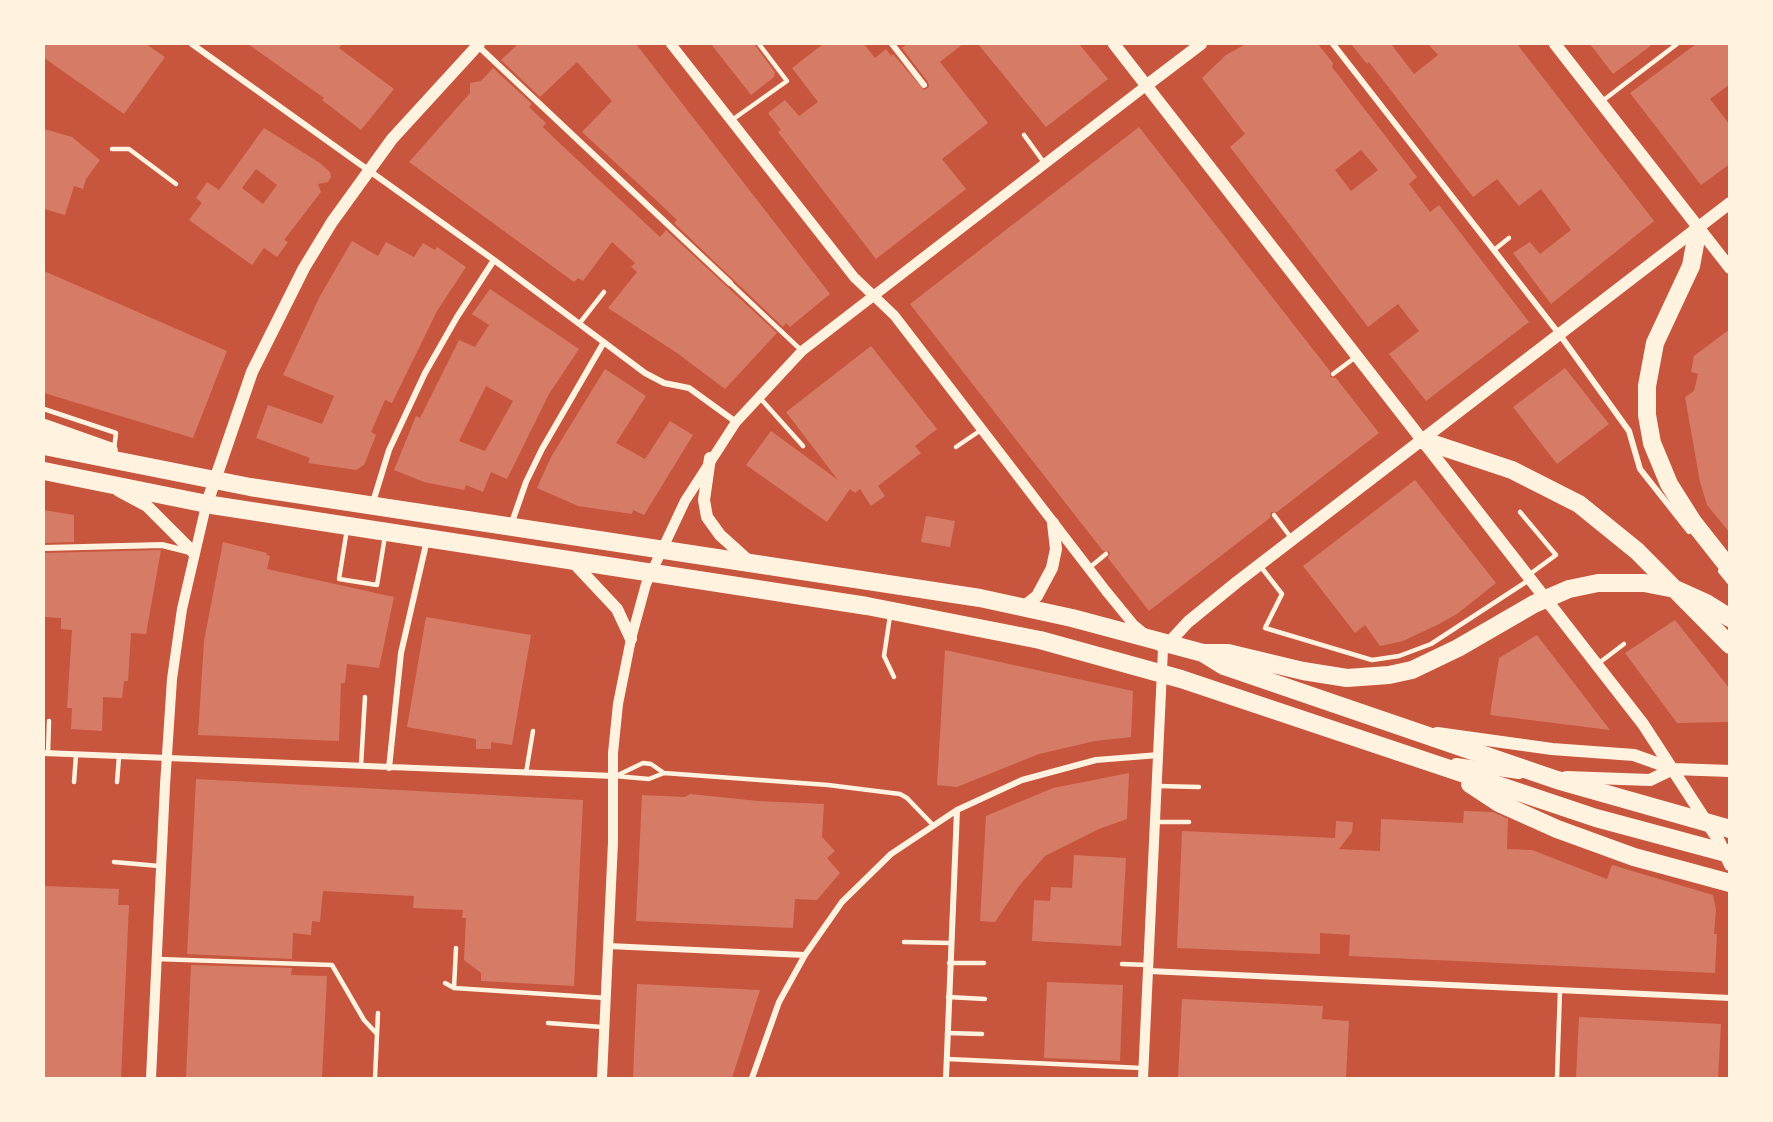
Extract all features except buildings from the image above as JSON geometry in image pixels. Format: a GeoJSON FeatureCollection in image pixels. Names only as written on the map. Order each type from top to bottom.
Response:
{"type":"FeatureCollection","features":[{"type":"Feature","properties":{"kind":"highway"},"geometry":{"type":"LineString","coordinates":[[1698,228],[1691,266],[1654,343],[1647,386],[1649,430],[1662,470],[1722,566]]}},
{"type":"Feature","properties":{"kind":"highway"},"geometry":{"type":"LineString","coordinates":[[44,428],[182,475]]}},
{"type":"Feature","properties":{"kind":"highway"},"geometry":{"type":"LineString","coordinates":[[1422,440],[1512,470],[1571,500],[1624,539],[1730,645]]}},
{"type":"Feature","properties":{"kind":"highway"},"geometry":{"type":"LineString","coordinates":[[44,445],[182,475],[980,597],[1072,618],[1203,653],[1228,653],[1336,676],[1389,675],[1436,660],[1552,595],[1583,585],[1613,581],[1644,583],[1675,589],[1706,603],[1730,618]]}},
{"type":"Feature","properties":{"kind":"highway"},"geometry":{"type":"LineString","coordinates":[[44,472],[212,504],[867,606],[1005,632],[1170,675],[1596,819],[1730,854]]}},
{"type":"Feature","properties":{"kind":"highway"},"geometry":{"type":"LineString","coordinates":[[1203,653],[1224,666],[1557,780],[1730,829]]}},
{"type":"Feature","properties":{"kind":"highway"},"geometry":{"type":"LineString","coordinates":[[1451,771],[1499,803],[1557,829],[1634,857],[1730,883]]}},
{"type":"Feature","properties":{"kind":"main road"},"geometry":{"type":"LineString","coordinates":[[206,506],[213,480],[252,372],[281,310],[326,232],[369,170],[418,108],[478,44]]}},
{"type":"Feature","properties":{"kind":"main road"},"geometry":{"type":"LineString","coordinates":[[1114,44],[1596,664],[1673,769],[1719,841],[1730,865]]}},
{"type":"Feature","properties":{"kind":"main road"},"geometry":{"type":"LineString","coordinates":[[1147,85],[1201,44]]}},
{"type":"Feature","properties":{"kind":"main road"},"geometry":{"type":"LineString","coordinates":[[1555,44],[1730,268]]}},
{"type":"Feature","properties":{"kind":"main road"},"geometry":{"type":"LineString","coordinates":[[1163,649],[1188,622],[1259,565],[1730,203]]}},
{"type":"Feature","properties":{"kind":"main road"},"geometry":{"type":"LineString","coordinates":[[44,445],[213,480],[938,592],[1021,608],[1163,649],[1327,703],[1427,731],[1552,749],[1634,755],[1673,769],[1730,771]]}},
{"type":"Feature","properties":{"kind":"main road"},"geometry":{"type":"LineString","coordinates":[[710,459],[704,500],[706,517],[720,535],[752,564]]}},
{"type":"Feature","properties":{"kind":"main road"},"geometry":{"type":"LineString","coordinates":[[44,472],[206,506],[572,561],[891,613],[1037,641],[1161,674],[1417,756],[1487,770],[1550,777],[1650,780],[1673,769]]}},
{"type":"Feature","properties":{"kind":"main road"},"geometry":{"type":"LineString","coordinates":[[110,486],[147,506],[194,553]]}},
{"type":"Feature","properties":{"kind":"main road"},"geometry":{"type":"LineString","coordinates":[[1021,608],[1037,596],[1052,568],[1056,549],[1053,523]]}},
{"type":"Feature","properties":{"kind":"main road"},"geometry":{"type":"LineString","coordinates":[[572,561],[617,609],[631,639]]}},
{"type":"Feature","properties":{"kind":"street"},"geometry":{"type":"LineString","coordinates":[[192,44],[494,260],[645,373],[664,383],[689,388],[736,422]]}},
{"type":"Feature","properties":{"kind":"street"},"geometry":{"type":"LineString","coordinates":[[478,44],[730,283]]}},
{"type":"Feature","properties":{"kind":"street"},"geometry":{"type":"LineString","coordinates":[[671,44],[854,277],[894,315],[1133,624],[1163,649],[1143,1073]]}},
{"type":"Feature","properties":{"kind":"street"},"geometry":{"type":"LineString","coordinates":[[892,44],[924,85]]}},
{"type":"Feature","properties":{"kind":"street"},"geometry":{"type":"LineString","coordinates":[[1334,44],[1560,335],[1629,431],[1640,469],[1694,537]]}},
{"type":"Feature","properties":{"kind":"street"},"geometry":{"type":"LineString","coordinates":[[602,1078],[615,776],[613,753],[618,704],[631,639],[650,574],[660,549],[710,459],[736,422],[802,351],[875,297],[1147,85]]}},
{"type":"Feature","properties":{"kind":"street"},"geometry":{"type":"LineString","coordinates":[[372,504],[389,450],[421,382],[457,317],[494,260]]}},
{"type":"Feature","properties":{"kind":"street"},"geometry":{"type":"LineString","coordinates":[[511,525],[526,482],[547,439],[604,342]]}},
{"type":"Feature","properties":{"kind":"street"},"geometry":{"type":"LineString","coordinates":[[151,1078],[166,759],[177,644],[194,553],[206,506]]}},
{"type":"Feature","properties":{"kind":"street"},"geometry":{"type":"LineString","coordinates":[[389,768],[401,653],[427,539]]}},
{"type":"Feature","properties":{"kind":"street"},"geometry":{"type":"LineString","coordinates":[[44,548],[162,545],[194,553]]}},
{"type":"Feature","properties":{"kind":"street"},"geometry":{"type":"LineString","coordinates":[[1722,566],[1730,582]]}},
{"type":"Feature","properties":{"kind":"street"},"geometry":{"type":"LineString","coordinates":[[46,754],[615,776]]}},
{"type":"Feature","properties":{"kind":"street"},"geometry":{"type":"LineString","coordinates":[[752,1077],[779,1002],[805,955],[842,902],[891,854],[932,824],[992,792],[1058,768],[1096,760],[1159,755]]}},
{"type":"Feature","properties":{"kind":"street"},"geometry":{"type":"LineString","coordinates":[[946,1078],[957,810]]}},
{"type":"Feature","properties":{"kind":"street"},"geometry":{"type":"LineString","coordinates":[[608,946],[805,955]]}},
{"type":"Feature","properties":{"kind":"street"},"geometry":{"type":"LineString","coordinates":[[1149,968],[1730,998]]}},
{"type":"Feature","properties":{"kind":"lane"},"geometry":{"type":"LineString","coordinates":[[731,121],[787,81],[759,44]]}},
{"type":"Feature","properties":{"kind":"lane"},"geometry":{"type":"LineString","coordinates":[[1601,102],[1677,44]]}},
{"type":"Feature","properties":{"kind":"lane"},"geometry":{"type":"LineString","coordinates":[[1023,135],[1045,164]]}},
{"type":"Feature","properties":{"kind":"lane"},"geometry":{"type":"LineString","coordinates":[[112,149],[129,149],[177,184]]}},
{"type":"Feature","properties":{"kind":"lane"},"geometry":{"type":"LineString","coordinates":[[1494,250],[1509,238]]}},
{"type":"Feature","properties":{"kind":"lane"},"geometry":{"type":"LineString","coordinates":[[730,283],[802,351]]}},
{"type":"Feature","properties":{"kind":"lane"},"geometry":{"type":"LineString","coordinates":[[579,324],[604,292]]}},
{"type":"Feature","properties":{"kind":"lane"},"geometry":{"type":"LineString","coordinates":[[1333,374],[1357,356]]}},
{"type":"Feature","properties":{"kind":"lane"},"geometry":{"type":"LineString","coordinates":[[758,396],[803,446]]}},
{"type":"Feature","properties":{"kind":"lane"},"geometry":{"type":"LineString","coordinates":[[44,409],[116,433],[112,460]]}},
{"type":"Feature","properties":{"kind":"lane"},"geometry":{"type":"LineString","coordinates":[[956,447],[981,429]]}},
{"type":"Feature","properties":{"kind":"lane"},"geometry":{"type":"LineString","coordinates":[[1259,565],[1282,594],[1265,628],[1372,660],[1399,656],[1431,644],[1529,577],[1556,555],[1520,512]]}},
{"type":"Feature","properties":{"kind":"lane"},"geometry":{"type":"LineString","coordinates":[[1274,515],[1293,539]]}},
{"type":"Feature","properties":{"kind":"lane"},"geometry":{"type":"LineString","coordinates":[[347,527],[339,579],[377,585],[386,532]]}},
{"type":"Feature","properties":{"kind":"lane"},"geometry":{"type":"LineString","coordinates":[[1088,568],[1106,554]]}},
{"type":"Feature","properties":{"kind":"lane"},"geometry":{"type":"LineString","coordinates":[[891,613],[884,656],[894,677]]}},
{"type":"Feature","properties":{"kind":"lane"},"geometry":{"type":"LineString","coordinates":[[1596,664],[1624,644]]}},
{"type":"Feature","properties":{"kind":"lane"},"geometry":{"type":"LineString","coordinates":[[361,766],[365,697]]}},
{"type":"Feature","properties":{"kind":"lane"},"geometry":{"type":"LineString","coordinates":[[46,754],[49,721]]}},
{"type":"Feature","properties":{"kind":"lane"},"geometry":{"type":"LineString","coordinates":[[525,773],[533,731]]}},
{"type":"Feature","properties":{"kind":"lane"},"geometry":{"type":"LineString","coordinates":[[74,782],[76,755]]}},
{"type":"Feature","properties":{"kind":"lane"},"geometry":{"type":"LineString","coordinates":[[117,782],[119,757]]}},
{"type":"Feature","properties":{"kind":"lane"},"geometry":{"type":"LineString","coordinates":[[615,776],[643,763],[651,764],[664,773]]}},
{"type":"Feature","properties":{"kind":"lane"},"geometry":{"type":"LineString","coordinates":[[615,776],[649,779],[664,773],[828,785],[900,794],[907,798],[932,824]]}},
{"type":"Feature","properties":{"kind":"lane"},"geometry":{"type":"LineString","coordinates":[[1158,786],[1199,787]]}},
{"type":"Feature","properties":{"kind":"lane"},"geometry":{"type":"LineString","coordinates":[[1156,822],[1189,822]]}},
{"type":"Feature","properties":{"kind":"lane"},"geometry":{"type":"LineString","coordinates":[[114,862],[161,866]]}},
{"type":"Feature","properties":{"kind":"lane"},"geometry":{"type":"LineString","coordinates":[[904,942],[950,943]]}},
{"type":"Feature","properties":{"kind":"lane"},"geometry":{"type":"LineString","coordinates":[[454,988],[456,948]]}},
{"type":"Feature","properties":{"kind":"lane"},"geometry":{"type":"LineString","coordinates":[[157,959],[332,965],[364,1020],[377,1034]]}},
{"type":"Feature","properties":{"kind":"lane"},"geometry":{"type":"LineString","coordinates":[[949,963],[984,963]]}},
{"type":"Feature","properties":{"kind":"lane"},"geometry":{"type":"LineString","coordinates":[[1122,964],[1149,968]]}},
{"type":"Feature","properties":{"kind":"lane"},"geometry":{"type":"LineString","coordinates":[[445,983],[454,988],[606,998]]}},
{"type":"Feature","properties":{"kind":"lane"},"geometry":{"type":"LineString","coordinates":[[1557,1078],[1560,990]]}},
{"type":"Feature","properties":{"kind":"lane"},"geometry":{"type":"LineString","coordinates":[[948,997],[985,999]]}},
{"type":"Feature","properties":{"kind":"lane"},"geometry":{"type":"LineString","coordinates":[[375,1078],[378,1013]]}},
{"type":"Feature","properties":{"kind":"lane"},"geometry":{"type":"LineString","coordinates":[[548,1023],[604,1027]]}},
{"type":"Feature","properties":{"kind":"lane"},"geometry":{"type":"LineString","coordinates":[[947,1033],[982,1034]]}},
{"type":"Feature","properties":{"kind":"lane"},"geometry":{"type":"LineString","coordinates":[[947,1059],[1143,1073]]}}]}
